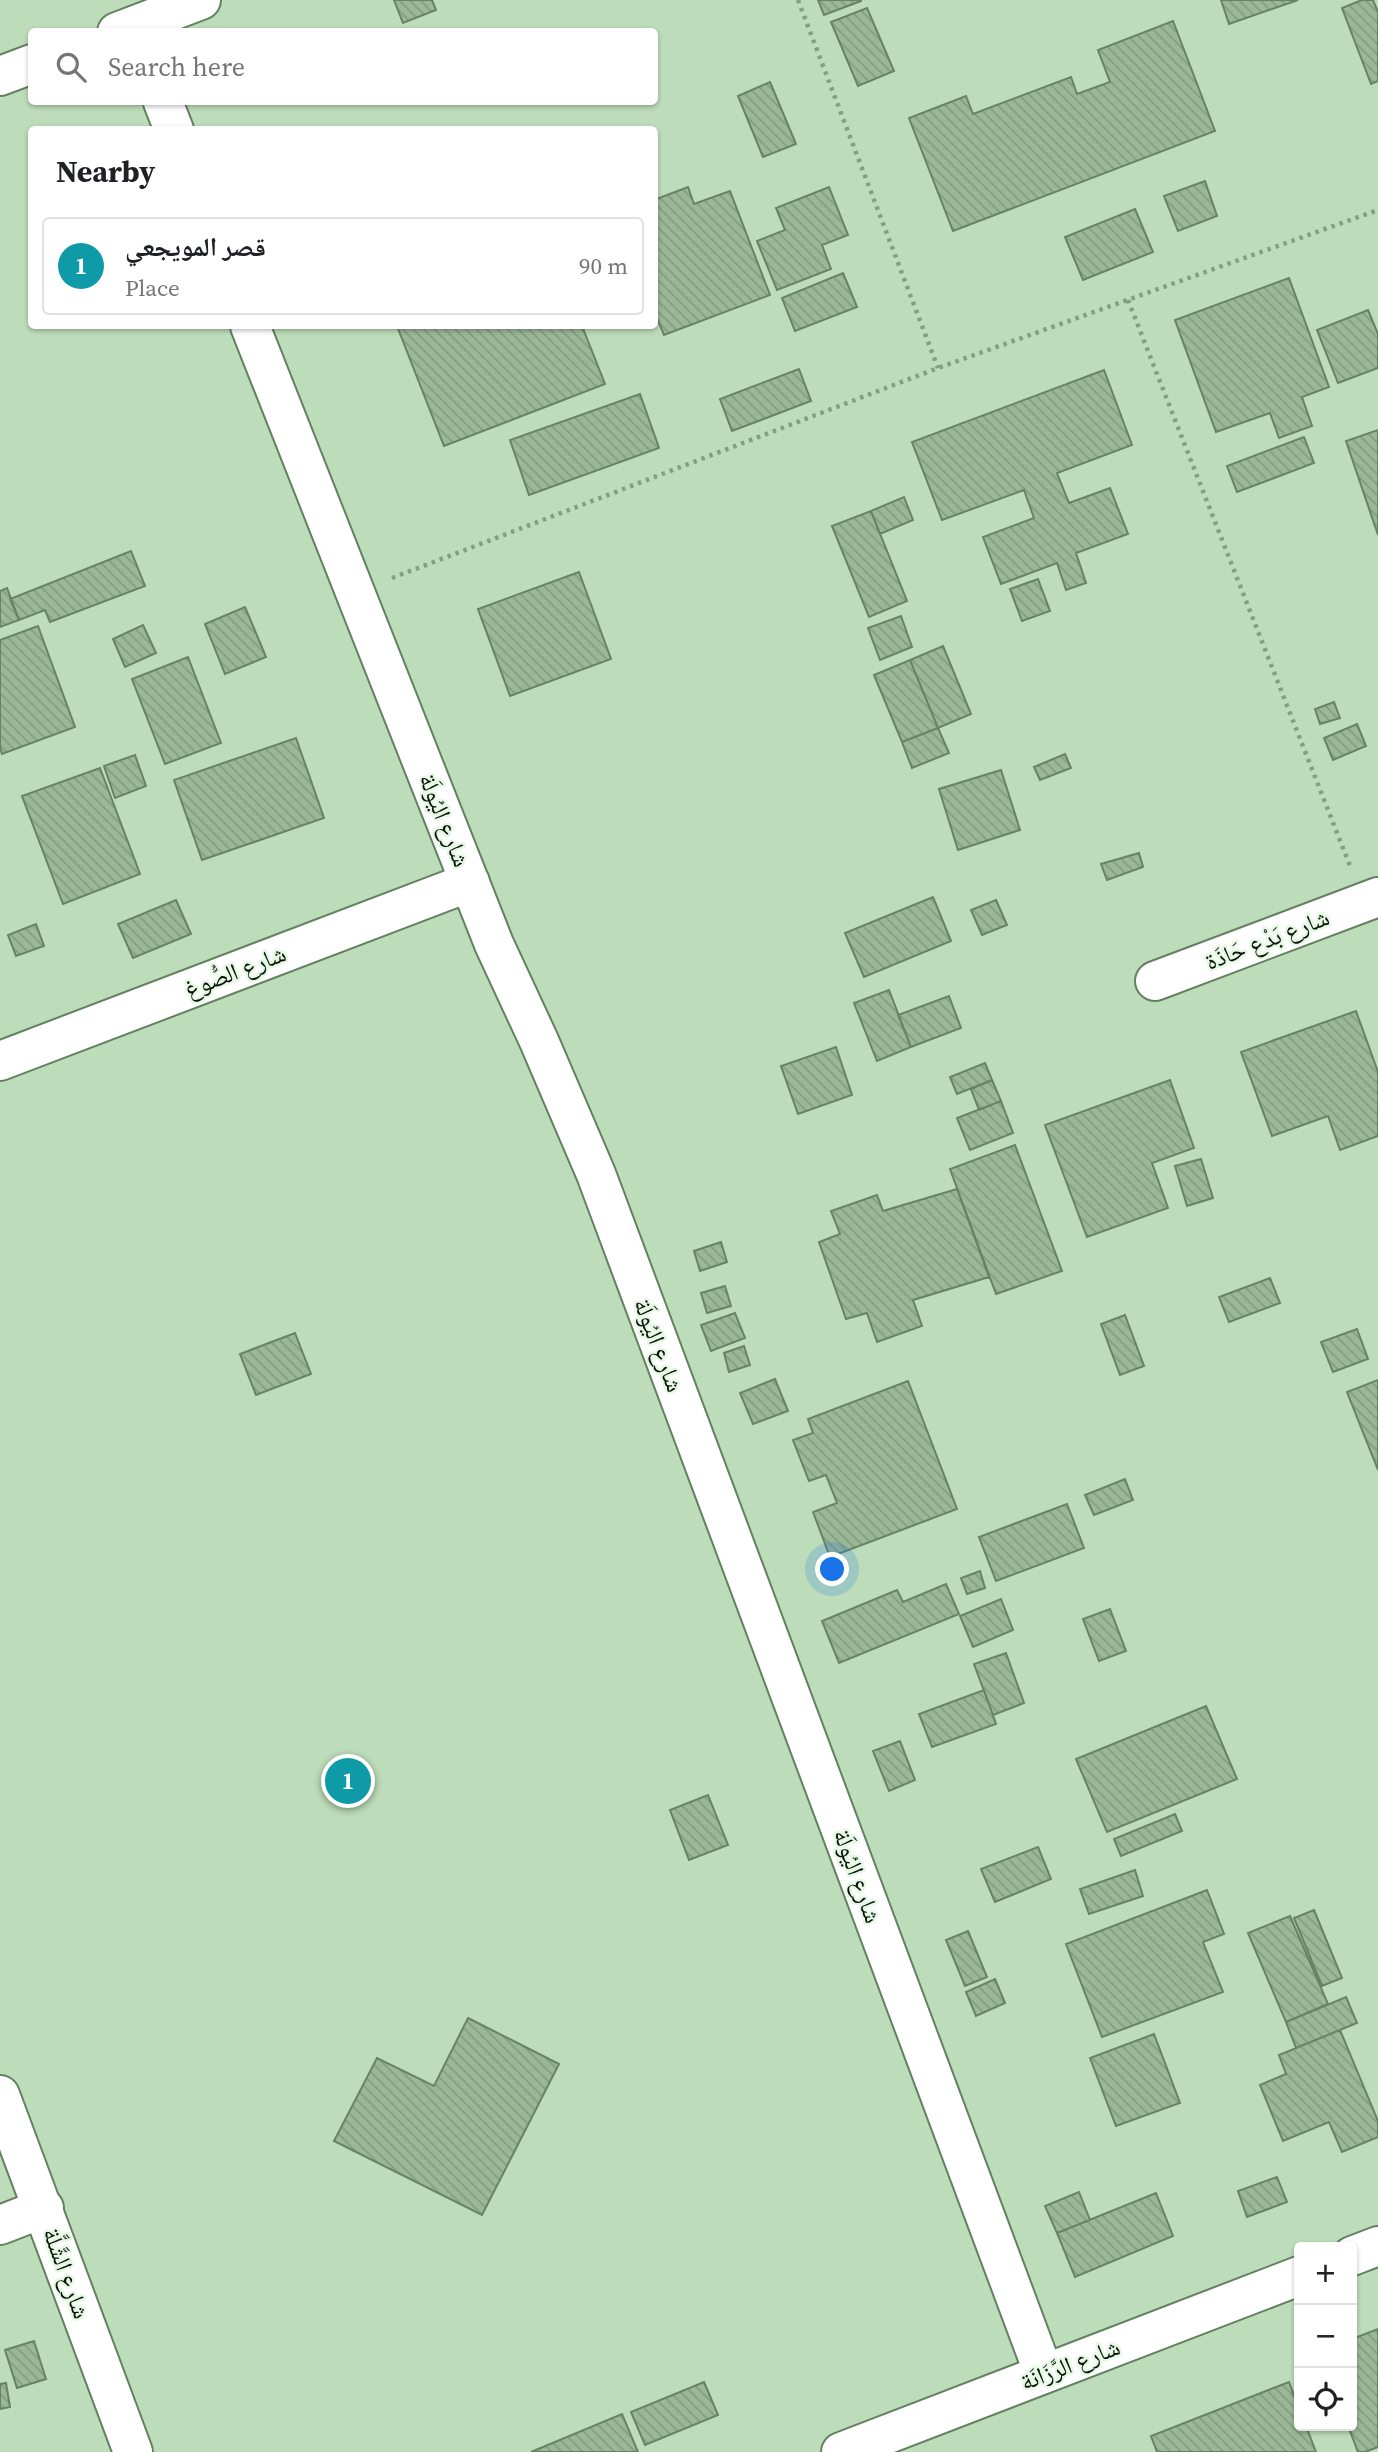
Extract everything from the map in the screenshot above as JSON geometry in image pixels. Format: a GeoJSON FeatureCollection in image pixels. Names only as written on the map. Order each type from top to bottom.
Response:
{"type":"FeatureCollection","features":[{"type":"Feature","properties":{"kind":"street"},"geometry":{"type":"LineString","coordinates":[[127,22],[201,0]]}},
{"type":"Feature","properties":{"kind":"street"},"geometry":{"type":"LineString","coordinates":[[0,76],[28,66]]}},
{"type":"Feature","properties":{"kind":"street"},"geometry":{"type":"LineString","coordinates":[[164,105],[172,126]]}},
{"type":"Feature","properties":{"kind":"street","name":"شارع اليُولَة"},"geometry":{"type":"LineString","coordinates":[[251,329],[494,944],[596,1174],[1044,2374]]}},
{"type":"Feature","properties":{"kind":"street","name":"شارع الصُّوغ"},"geometry":{"type":"LineString","coordinates":[[0,1061],[470,882]]}},
{"type":"Feature","properties":{"kind":"street","name":"شارع بَدْع حَاذَة"},"geometry":{"type":"LineString","coordinates":[[1155,981],[1371,900]]}},
{"type":"Feature","properties":{"kind":"street","name":"شارع الشَّلَّة"},"geometry":{"type":"LineString","coordinates":[[0,2095],[133,2452]]}},
{"type":"Feature","properties":{"kind":"street"},"geometry":{"type":"LineString","coordinates":[[0,2225],[44,2208]]}},
{"type":"Feature","properties":{"kind":"street"},"geometry":{"type":"LineString","coordinates":[[1357,2254],[1378,2246]]}},
{"type":"Feature","properties":{"kind":"street","name":"شارع الرَّزَانَة"},"geometry":{"type":"LineString","coordinates":[[841,2452],[1294,2278]]}},
{"type":"Feature","properties":{"kind":"path"},"geometry":{"type":"LineString","coordinates":[[798,0],[937,368]]}},
{"type":"Feature","properties":{"kind":"path"},"geometry":{"type":"LineString","coordinates":[[355,592],[937,368],[1378,210]]}},
{"type":"Feature","properties":{"kind":"path"},"geometry":{"type":"LineString","coordinates":[[1128,300],[1371,900]]}},
{"type":"Feature","properties":{"kind":"building"},"geometry":{"type":"Polygon","coordinates":[[[394,0],[432,0],[436,10],[403,23],[394,0]]]}},
{"type":"Feature","properties":{"kind":"building"},"geometry":{"type":"Polygon","coordinates":[[[818,0],[861,0],[861,1],[824,15],[818,0]]]}},
{"type":"Feature","properties":{"kind":"building"},"geometry":{"type":"Polygon","coordinates":[[[1221,0],[1298,0],[1229,24],[1221,0]]]}},
{"type":"Feature","properties":{"kind":"building"},"geometry":{"type":"Polygon","coordinates":[[[1362,0],[1373,0],[1378,12],[1378,81],[1371,84],[1342,8],[1362,0]]]}},
{"type":"Feature","properties":{"kind":"building"},"geometry":{"type":"Polygon","coordinates":[[[867,8],[894,71],[858,86],[831,22],[867,8]]]}},
{"type":"Feature","properties":{"kind":"building"},"geometry":{"type":"Polygon","coordinates":[[[1173,21],[1215,131],[953,231],[909,118],[966,96],[973,114],[1071,77],[1077,94],[1110,82],[1098,50],[1173,21]]]}},
{"type":"Feature","properties":{"kind":"building"},"geometry":{"type":"Polygon","coordinates":[[[770,82],[796,144],[763,157],[738,96],[770,82]]]}},
{"type":"Feature","properties":{"kind":"building"},"geometry":{"type":"Polygon","coordinates":[[[1205,181],[1217,216],[1178,231],[1164,196],[1205,181]]]}},
{"type":"Feature","properties":{"kind":"building"},"geometry":{"type":"Polygon","coordinates":[[[688,187],[694,204],[730,191],[770,295],[664,335],[658,321],[658,198],[688,187]]]}},
{"type":"Feature","properties":{"kind":"building"},"geometry":{"type":"Polygon","coordinates":[[[829,187],[848,235],[822,245],[831,269],[777,290],[757,241],[785,230],[776,208],[829,187]]]}},
{"type":"Feature","properties":{"kind":"building"},"geometry":{"type":"Polygon","coordinates":[[[1135,209],[1153,252],[1083,280],[1065,237],[1135,209]]]}},
{"type":"Feature","properties":{"kind":"building"},"geometry":{"type":"Polygon","coordinates":[[[843,273],[857,307],[795,331],[782,298],[843,273]]]}},
{"type":"Feature","properties":{"kind":"building"},"geometry":{"type":"Polygon","coordinates":[[[1289,278],[1329,387],[1302,397],[1312,426],[1279,438],[1270,413],[1216,432],[1175,320],[1289,278]]]}},
{"type":"Feature","properties":{"kind":"building"},"geometry":{"type":"Polygon","coordinates":[[[1368,310],[1378,334],[1378,368],[1338,383],[1317,330],[1368,310]]]}},
{"type":"Feature","properties":{"kind":"building"},"geometry":{"type":"Polygon","coordinates":[[[398,329],[583,329],[605,384],[444,446],[398,329]]]}},
{"type":"Feature","properties":{"kind":"building"},"geometry":{"type":"Polygon","coordinates":[[[799,369],[811,401],[732,431],[720,399],[799,369]]]}},
{"type":"Feature","properties":{"kind":"building"},"geometry":{"type":"Polygon","coordinates":[[[1104,370],[1132,445],[1057,473],[1069,503],[1110,488],[1128,534],[1076,553],[1086,583],[1066,590],[1057,563],[1001,584],[983,537],[1034,518],[1024,490],[942,520],[912,442],[1104,370]]]}},
{"type":"Feature","properties":{"kind":"building"},"geometry":{"type":"Polygon","coordinates":[[[640,394],[659,448],[529,495],[510,440],[640,394]]]}},
{"type":"Feature","properties":{"kind":"building"},"geometry":{"type":"Polygon","coordinates":[[[1378,430],[1378,535],[1346,441],[1378,430]]]}},
{"type":"Feature","properties":{"kind":"building"},"geometry":{"type":"Polygon","coordinates":[[[1304,437],[1314,463],[1237,492],[1227,466],[1304,437]]]}},
{"type":"Feature","properties":{"kind":"building"},"geometry":{"type":"Polygon","coordinates":[[[904,497],[913,520],[880,534],[871,511],[904,497]]]}},
{"type":"Feature","properties":{"kind":"building"},"geometry":{"type":"Polygon","coordinates":[[[871,511],[907,601],[869,617],[832,526],[871,511]]]}},
{"type":"Feature","properties":{"kind":"building"},"geometry":{"type":"Polygon","coordinates":[[[131,551],[145,586],[50,622],[45,610],[19,620],[10,599],[131,551]]]}},
{"type":"Feature","properties":{"kind":"building"},"geometry":{"type":"Polygon","coordinates":[[[579,572],[611,659],[510,696],[478,609],[579,572]]]}},
{"type":"Feature","properties":{"kind":"building"},"geometry":{"type":"Polygon","coordinates":[[[1038,579],[1050,611],[1022,621],[1010,589],[1038,579]]]}},
{"type":"Feature","properties":{"kind":"building"},"geometry":{"type":"Polygon","coordinates":[[[7,588],[19,620],[0,627],[0,591],[7,588]]]}},
{"type":"Feature","properties":{"kind":"building"},"geometry":{"type":"Polygon","coordinates":[[[245,607],[266,657],[225,674],[205,624],[245,607]]]}},
{"type":"Feature","properties":{"kind":"building"},"geometry":{"type":"Polygon","coordinates":[[[901,616],[912,647],[880,660],[868,628],[901,616]]]}},
{"type":"Feature","properties":{"kind":"building"},"geometry":{"type":"Polygon","coordinates":[[[143,625],[156,653],[125,667],[113,639],[143,625]]]}},
{"type":"Feature","properties":{"kind":"building"},"geometry":{"type":"Polygon","coordinates":[[[38,626],[75,727],[2,754],[0,640],[38,626]]]}},
{"type":"Feature","properties":{"kind":"building"},"geometry":{"type":"Polygon","coordinates":[[[943,646],[971,714],[938,728],[910,660],[943,646]]]}},
{"type":"Feature","properties":{"kind":"building"},"geometry":{"type":"Polygon","coordinates":[[[188,657],[221,743],[165,764],[132,679],[188,657]]]}},
{"type":"Feature","properties":{"kind":"building"},"geometry":{"type":"Polygon","coordinates":[[[910,660],[938,728],[902,742],[874,675],[910,660]]]}},
{"type":"Feature","properties":{"kind":"building"},"geometry":{"type":"Polygon","coordinates":[[[1334,702],[1340,718],[1320,724],[1315,709],[1334,702]]]}},
{"type":"Feature","properties":{"kind":"building"},"geometry":{"type":"Polygon","coordinates":[[[1357,724],[1366,746],[1333,760],[1324,738],[1357,724]]]}},
{"type":"Feature","properties":{"kind":"building"},"geometry":{"type":"Polygon","coordinates":[[[938,728],[949,753],[912,768],[902,742],[938,728]]]}},
{"type":"Feature","properties":{"kind":"building"},"geometry":{"type":"Polygon","coordinates":[[[296,738],[324,818],[202,860],[174,780],[296,738]]]}},
{"type":"Feature","properties":{"kind":"building"},"geometry":{"type":"Polygon","coordinates":[[[1065,754],[1071,768],[1040,780],[1034,767],[1065,754]]]}},
{"type":"Feature","properties":{"kind":"building"},"geometry":{"type":"Polygon","coordinates":[[[135,755],[146,786],[115,798],[104,766],[135,755]]]}},
{"type":"Feature","properties":{"kind":"building"},"geometry":{"type":"Polygon","coordinates":[[[100,768],[140,874],[63,904],[22,796],[100,768]]]}},
{"type":"Feature","properties":{"kind":"building"},"geometry":{"type":"Polygon","coordinates":[[[1001,770],[1020,830],[958,850],[939,789],[1001,770]]]}},
{"type":"Feature","properties":{"kind":"building"},"geometry":{"type":"Polygon","coordinates":[[[1139,853],[1143,867],[1107,880],[1101,864],[1139,853]]]}},
{"type":"Feature","properties":{"kind":"building"},"geometry":{"type":"Polygon","coordinates":[[[933,897],[951,941],[864,977],[845,933],[933,897]]]}},
{"type":"Feature","properties":{"kind":"building"},"geometry":{"type":"Polygon","coordinates":[[[176,900],[191,934],[133,958],[118,924],[176,900]]]}},
{"type":"Feature","properties":{"kind":"building"},"geometry":{"type":"Polygon","coordinates":[[[996,900],[1007,925],[982,935],[971,910],[996,900]]]}},
{"type":"Feature","properties":{"kind":"building"},"geometry":{"type":"Polygon","coordinates":[[[36,924],[44,946],[16,956],[8,935],[36,924]]]}},
{"type":"Feature","properties":{"kind":"building"},"geometry":{"type":"Polygon","coordinates":[[[889,990],[911,1047],[877,1061],[854,1003],[889,990]]]}},
{"type":"Feature","properties":{"kind":"building"},"geometry":{"type":"Polygon","coordinates":[[[949,996],[961,1028],[911,1047],[898,1015],[949,996]]]}},
{"type":"Feature","properties":{"kind":"building"},"geometry":{"type":"Polygon","coordinates":[[[1356,1011],[1378,1072],[1378,1136],[1340,1150],[1328,1116],[1272,1136],[1241,1052],[1356,1011]]]}},
{"type":"Feature","properties":{"kind":"building"},"geometry":{"type":"Polygon","coordinates":[[[836,1047],[852,1095],[798,1114],[781,1066],[836,1047]]]}},
{"type":"Feature","properties":{"kind":"building"},"geometry":{"type":"Polygon","coordinates":[[[985,1063],[992,1080],[957,1094],[950,1077],[985,1063]]]}},
{"type":"Feature","properties":{"kind":"building"},"geometry":{"type":"Polygon","coordinates":[[[992,1080],[1001,1101],[979,1110],[971,1089],[992,1080]]]}},
{"type":"Feature","properties":{"kind":"building"},"geometry":{"type":"Polygon","coordinates":[[[1170,1080],[1194,1148],[1152,1163],[1168,1208],[1087,1237],[1045,1125],[1170,1080]]]}},
{"type":"Feature","properties":{"kind":"building"},"geometry":{"type":"Polygon","coordinates":[[[1001,1101],[1013,1133],[970,1150],[957,1118],[1001,1101]]]}},
{"type":"Feature","properties":{"kind":"building"},"geometry":{"type":"Polygon","coordinates":[[[1015,1145],[1062,1271],[996,1294],[950,1169],[1015,1145]]]}},
{"type":"Feature","properties":{"kind":"building"},"geometry":{"type":"Polygon","coordinates":[[[1201,1159],[1213,1198],[1187,1206],[1175,1166],[1201,1159]]]}},
{"type":"Feature","properties":{"kind":"building"},"geometry":{"type":"Polygon","coordinates":[[[957,1189],[989,1277],[913,1300],[922,1326],[877,1342],[867,1313],[846,1319],[819,1242],[840,1234],[831,1211],[877,1195],[883,1211],[957,1189]]]}},
{"type":"Feature","properties":{"kind":"building"},"geometry":{"type":"Polygon","coordinates":[[[721,1242],[727,1262],[700,1271],[694,1251],[721,1242]]]}},
{"type":"Feature","properties":{"kind":"building"},"geometry":{"type":"Polygon","coordinates":[[[1270,1278],[1280,1303],[1229,1322],[1219,1297],[1270,1278]]]}},
{"type":"Feature","properties":{"kind":"building"},"geometry":{"type":"Polygon","coordinates":[[[725,1286],[731,1306],[707,1313],[701,1293],[725,1286]]]}},
{"type":"Feature","properties":{"kind":"building"},"geometry":{"type":"Polygon","coordinates":[[[735,1313],[745,1338],[711,1351],[701,1325],[735,1313]]]}},
{"type":"Feature","properties":{"kind":"building"},"geometry":{"type":"Polygon","coordinates":[[[1125,1315],[1144,1366],[1120,1375],[1101,1324],[1125,1315]]]}},
{"type":"Feature","properties":{"kind":"building"},"geometry":{"type":"Polygon","coordinates":[[[1357,1329],[1368,1359],[1333,1372],[1321,1342],[1357,1329]]]}},
{"type":"Feature","properties":{"kind":"building"},"geometry":{"type":"Polygon","coordinates":[[[295,1333],[311,1374],[256,1395],[240,1354],[295,1333]]]}},
{"type":"Feature","properties":{"kind":"building"},"geometry":{"type":"Polygon","coordinates":[[[744,1346],[750,1365],[729,1372],[724,1353],[744,1346]]]}},
{"type":"Feature","properties":{"kind":"building"},"geometry":{"type":"Polygon","coordinates":[[[775,1379],[788,1411],[753,1424],[740,1393],[775,1379]]]}},
{"type":"Feature","properties":{"kind":"building"},"geometry":{"type":"Polygon","coordinates":[[[1378,1380],[1378,1470],[1347,1392],[1378,1380]]]}},
{"type":"Feature","properties":{"kind":"building"},"geometry":{"type":"Polygon","coordinates":[[[908,1381],[957,1509],[830,1557],[813,1512],[837,1503],[826,1475],[809,1481],[793,1440],[813,1433],[808,1419],[908,1381]]]}},
{"type":"Feature","properties":{"kind":"building"},"geometry":{"type":"Polygon","coordinates":[[[1125,1479],[1133,1500],[1094,1515],[1085,1495],[1125,1479]]]}},
{"type":"Feature","properties":{"kind":"building"},"geometry":{"type":"Polygon","coordinates":[[[1067,1504],[1084,1548],[996,1581],[979,1537],[1067,1504]]]}},
{"type":"Feature","properties":{"kind":"building"},"geometry":{"type":"Polygon","coordinates":[[[980,1571],[985,1588],[967,1594],[961,1578],[980,1571]]]}},
{"type":"Feature","properties":{"kind":"building"},"geometry":{"type":"Polygon","coordinates":[[[946,1584],[959,1614],[839,1663],[822,1621],[897,1590],[903,1602],[946,1584]]]}},
{"type":"Feature","properties":{"kind":"building"},"geometry":{"type":"Polygon","coordinates":[[[1001,1599],[1013,1630],[973,1647],[960,1616],[1001,1599]]]}},
{"type":"Feature","properties":{"kind":"building"},"geometry":{"type":"Polygon","coordinates":[[[1110,1609],[1126,1651],[1099,1661],[1083,1619],[1110,1609]]]}},
{"type":"Feature","properties":{"kind":"building"},"geometry":{"type":"Polygon","coordinates":[[[1006,1653],[1024,1703],[993,1715],[974,1664],[1006,1653]]]}},
{"type":"Feature","properties":{"kind":"building"},"geometry":{"type":"Polygon","coordinates":[[[984,1690],[996,1724],[932,1747],[919,1714],[984,1690]]]}},
{"type":"Feature","properties":{"kind":"building"},"geometry":{"type":"Polygon","coordinates":[[[1206,1706],[1237,1779],[1107,1832],[1076,1759],[1206,1706]]]}},
{"type":"Feature","properties":{"kind":"building"},"geometry":{"type":"Polygon","coordinates":[[[900,1741],[915,1780],[889,1791],[873,1751],[900,1741]]]}},
{"type":"Feature","properties":{"kind":"building"},"geometry":{"type":"Polygon","coordinates":[[[708,1795],[728,1845],[689,1860],[670,1810],[708,1795]]]}},
{"type":"Feature","properties":{"kind":"building"},"geometry":{"type":"Polygon","coordinates":[[[1175,1814],[1182,1831],[1121,1856],[1114,1839],[1175,1814]]]}},
{"type":"Feature","properties":{"kind":"building"},"geometry":{"type":"Polygon","coordinates":[[[1038,1847],[1051,1879],[995,1902],[981,1869],[1038,1847]]]}},
{"type":"Feature","properties":{"kind":"building"},"geometry":{"type":"Polygon","coordinates":[[[1135,1870],[1143,1896],[1089,1914],[1080,1889],[1135,1870]]]}},
{"type":"Feature","properties":{"kind":"building"},"geometry":{"type":"Polygon","coordinates":[[[1207,1890],[1224,1934],[1203,1942],[1223,1992],[1102,2037],[1066,1944],[1207,1890]]]}},
{"type":"Feature","properties":{"kind":"building"},"geometry":{"type":"Polygon","coordinates":[[[1314,1910],[1342,1978],[1322,1986],[1294,1918],[1314,1910]]]}},
{"type":"Feature","properties":{"kind":"building"},"geometry":{"type":"Polygon","coordinates":[[[1290,1916],[1328,2004],[1286,2022],[1248,1933],[1290,1916]]]}},
{"type":"Feature","properties":{"kind":"building"},"geometry":{"type":"Polygon","coordinates":[[[968,1931],[987,1977],[965,1986],[946,1940],[968,1931]]]}},
{"type":"Feature","properties":{"kind":"building"},"geometry":{"type":"Polygon","coordinates":[[[995,1979],[1005,2003],[976,2016],[966,1992],[995,1979]]]}},
{"type":"Feature","properties":{"kind":"building"},"geometry":{"type":"Polygon","coordinates":[[[1346,1997],[1357,2023],[1296,2048],[1286,2022],[1346,1997]]]}},
{"type":"Feature","properties":{"kind":"building"},"geometry":{"type":"Polygon","coordinates":[[[468,2018],[559,2064],[482,2215],[334,2141],[377,2058],[434,2086],[468,2018]]]}},
{"type":"Feature","properties":{"kind":"building"},"geometry":{"type":"Polygon","coordinates":[[[1340,2030],[1378,2121],[1378,2137],[1342,2152],[1329,2122],[1283,2141],[1260,2085],[1286,2074],[1279,2055],[1340,2030]]]}},
{"type":"Feature","properties":{"kind":"building"},"geometry":{"type":"Polygon","coordinates":[[[1154,2034],[1180,2103],[1116,2126],[1090,2058],[1154,2034]]]}},
{"type":"Feature","properties":{"kind":"building"},"geometry":{"type":"Polygon","coordinates":[[[1277,2177],[1287,2202],[1247,2217],[1238,2191],[1277,2177]]]}},
{"type":"Feature","properties":{"kind":"building"},"geometry":{"type":"Polygon","coordinates":[[[1079,2192],[1090,2220],[1057,2233],[1045,2206],[1079,2192]]]}},
{"type":"Feature","properties":{"kind":"building"},"geometry":{"type":"Polygon","coordinates":[[[1156,2193],[1173,2236],[1075,2277],[1057,2233],[1156,2193]]]}},
{"type":"Feature","properties":{"kind":"building"},"geometry":{"type":"Polygon","coordinates":[[[1378,2329],[1378,2447],[1365,2452],[1358,2452],[1350,2431],[1357,2431],[1357,2337],[1378,2329]]]}},
{"type":"Feature","properties":{"kind":"building"},"geometry":{"type":"Polygon","coordinates":[[[34,2341],[46,2379],[17,2388],[5,2350],[34,2341]]]}},
{"type":"Feature","properties":{"kind":"building"},"geometry":{"type":"Polygon","coordinates":[[[704,2382],[718,2415],[645,2445],[631,2412],[704,2382]]]}},
{"type":"Feature","properties":{"kind":"building"},"geometry":{"type":"Polygon","coordinates":[[[1289,2382],[1294,2396],[1294,2431],[1308,2431],[1316,2452],[1157,2452],[1151,2436],[1289,2382]]]}},
{"type":"Feature","properties":{"kind":"building"},"geometry":{"type":"Polygon","coordinates":[[[6,2383],[10,2407],[0,2409],[0,2384],[6,2383]]]}},
{"type":"Feature","properties":{"kind":"building"},"geometry":{"type":"Polygon","coordinates":[[[622,2414],[638,2452],[531,2452],[622,2414]]]}},
{"type":"Feature","properties":{"kind":"place","name":"قصر المويجعي"},"geometry":{"type":"Point","coordinates":[348,1781]}}]}
